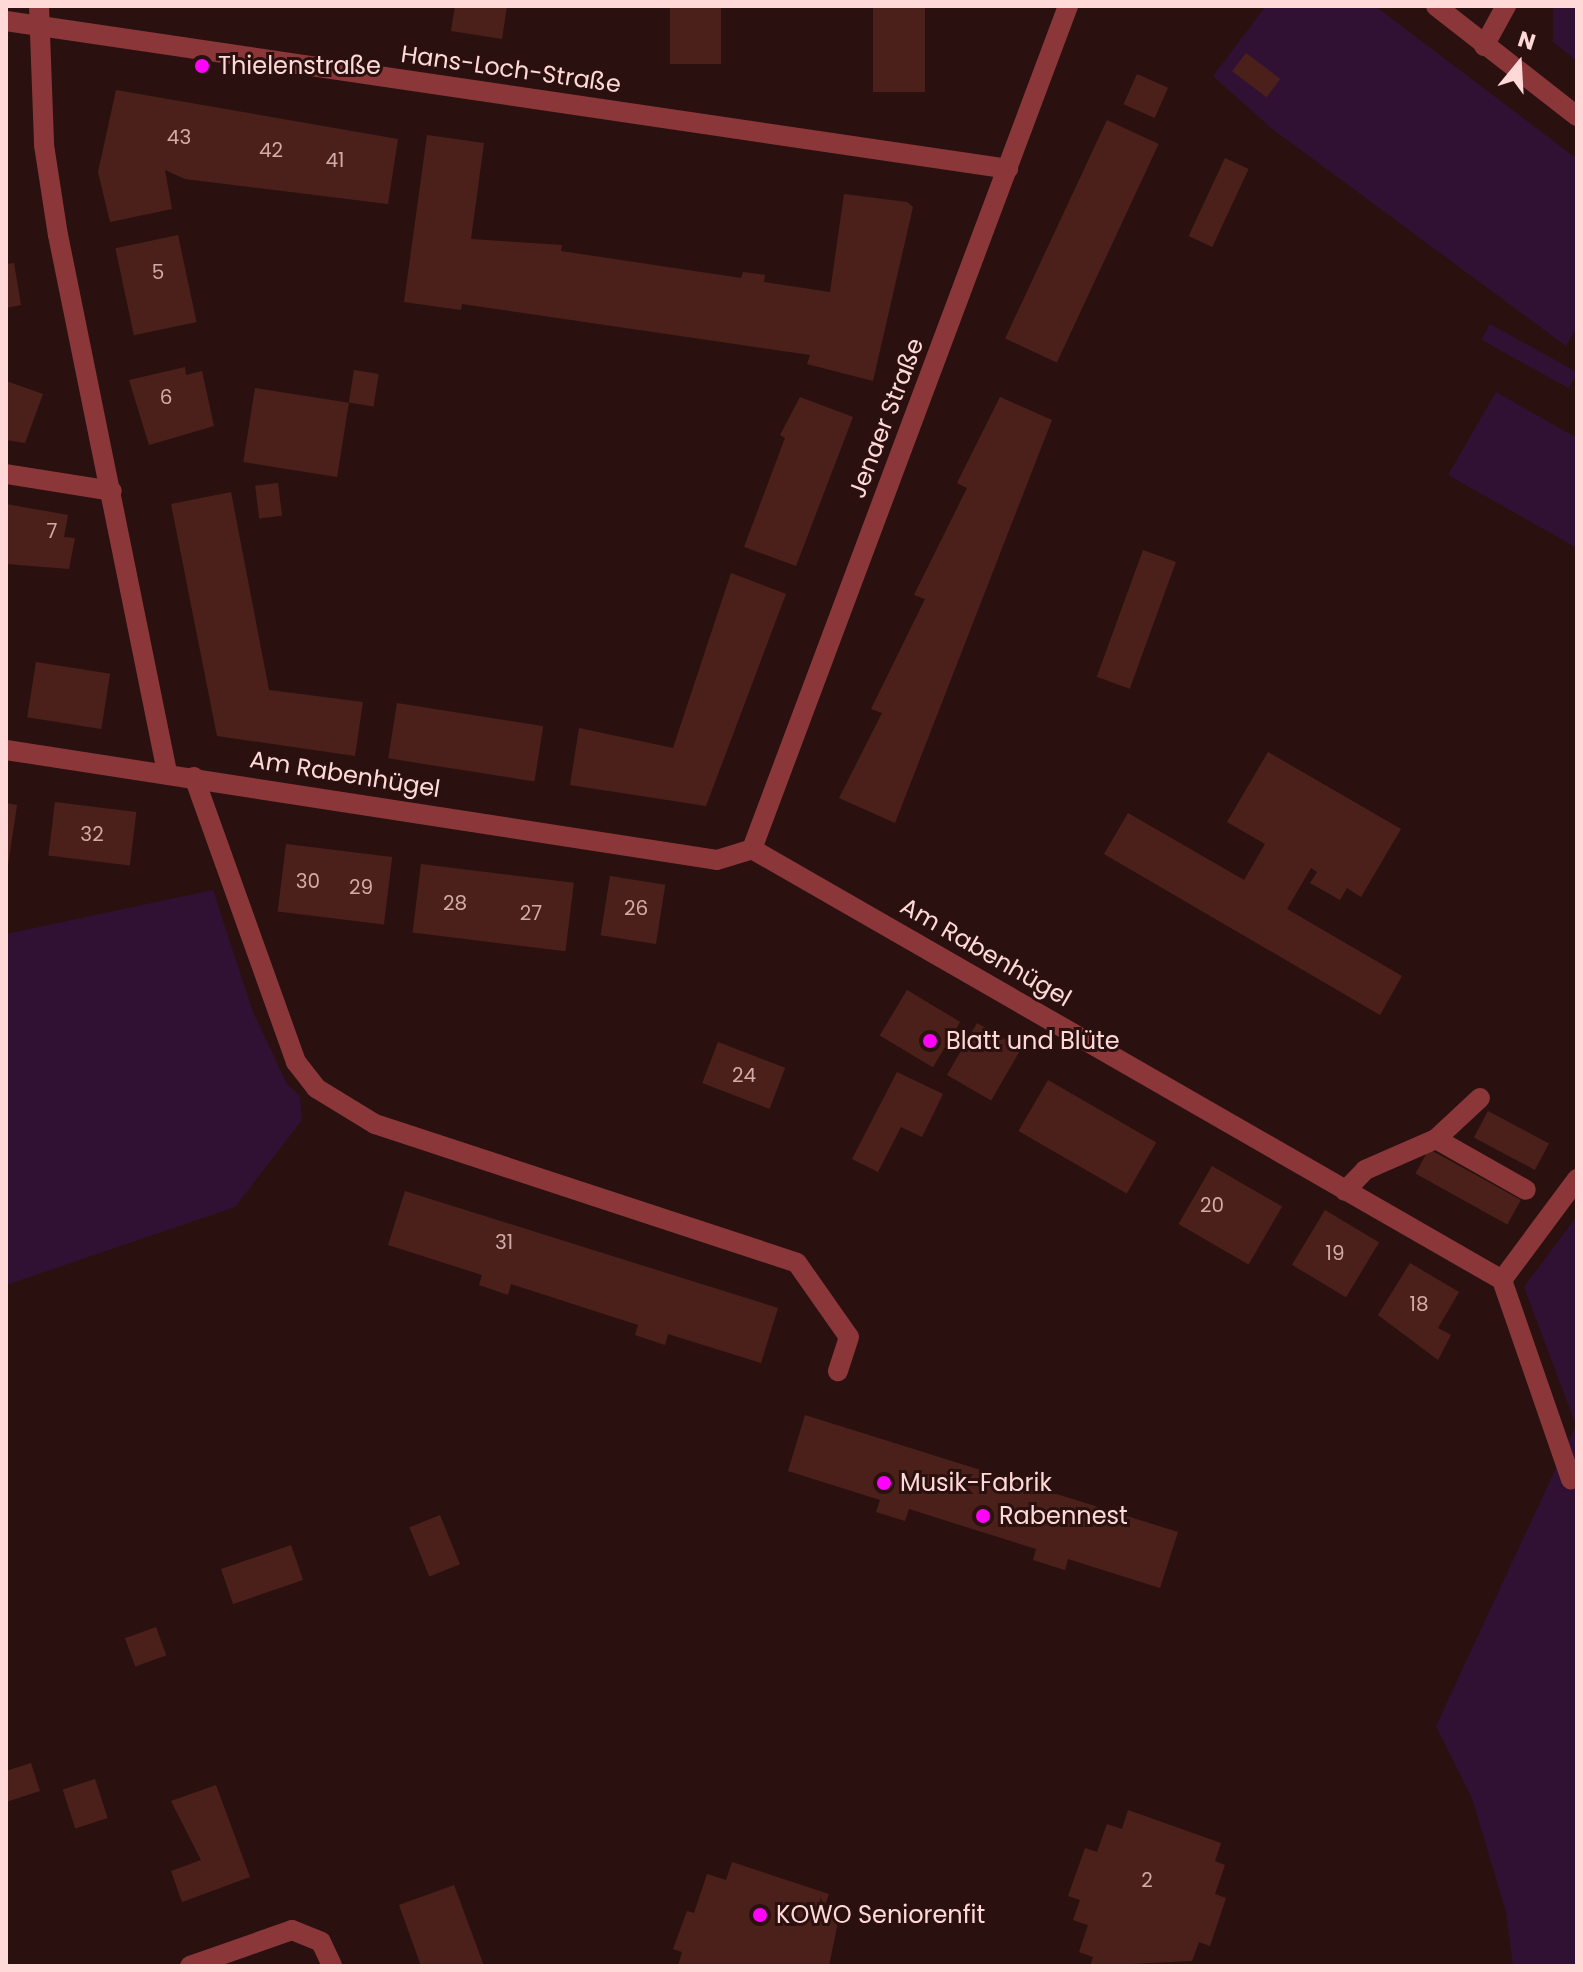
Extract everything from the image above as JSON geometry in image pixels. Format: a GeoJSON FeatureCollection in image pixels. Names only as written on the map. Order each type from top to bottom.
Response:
{"type":"FeatureCollection","features":[{"type":"Feature","properties":{"kind":"street","name":"Jenaer Straße"},"geometry":{"type":"LineString","coordinates":[[752,849],[1068,6]]}},
{"type":"Feature","properties":{"kind":"street"},"geometry":{"type":"LineString","coordinates":[[1436,6],[1577,116]]}},
{"type":"Feature","properties":{"kind":"street"},"geometry":{"type":"LineString","coordinates":[[1484,46],[1506,6]]}},
{"type":"Feature","properties":{"kind":"street","name":"Hans-Loch-Straße"},"geometry":{"type":"LineString","coordinates":[[6,21],[42,15],[1008,169]]}},
{"type":"Feature","properties":{"kind":"street"},"geometry":{"type":"LineString","coordinates":[[42,15],[46,160],[167,772]]}},
{"type":"Feature","properties":{"kind":"street"},"geometry":{"type":"LineString","coordinates":[[6,474],[112,491]]}},
{"type":"Feature","properties":{"kind":"street","name":"Am Rabenhügel"},"geometry":{"type":"LineString","coordinates":[[6,750],[167,772],[717,860],[752,849],[1502,1280]]}},
{"type":"Feature","properties":{"kind":"street"},"geometry":{"type":"LineString","coordinates":[[194,777],[296,1062],[316,1088],[375,1124],[797,1263],[849,1337],[838,1371]]}},
{"type":"Feature","properties":{"kind":"street"},"geometry":{"type":"LineString","coordinates":[[1345,1191],[1365,1170],[1436,1139],[1480,1098]]}},
{"type":"Feature","properties":{"kind":"street"},"geometry":{"type":"LineString","coordinates":[[1436,1139],[1526,1190]]}},
{"type":"Feature","properties":{"kind":"street"},"geometry":{"type":"LineString","coordinates":[[1571,1479],[1502,1280],[1577,1179]]}},
{"type":"Feature","properties":{"kind":"street"},"geometry":{"type":"LineString","coordinates":[[190,1966],[292,1930],[321,1942],[332,1966]]}},
{"type":"Feature","properties":{"kind":"shaded area"},"geometry":{"type":"Polygon","coordinates":[[[1266,6],[1375,6],[1577,159],[1577,327],[1566,346],[1271,128],[1213,76],[1266,6]]]}},
{"type":"Feature","properties":{"kind":"shaded area"},"geometry":{"type":"Polygon","coordinates":[[[1553,6],[1577,6],[1577,61],[1553,42],[1553,6]]]}},
{"type":"Feature","properties":{"kind":"shaded area"},"geometry":{"type":"Polygon","coordinates":[[[1490,324],[1577,372],[1569,388],[1481,340],[1490,324]]]}},
{"type":"Feature","properties":{"kind":"shaded area"},"geometry":{"type":"Polygon","coordinates":[[[1496,392],[1577,438],[1577,548],[1448,475],[1496,392]]]}},
{"type":"Feature","properties":{"kind":"shaded area"},"geometry":{"type":"Polygon","coordinates":[[[213,890],[253,1012],[287,1084],[300,1096],[302,1120],[235,1207],[6,1285],[6,934],[213,890]]]}},
{"type":"Feature","properties":{"kind":"shaded area"},"geometry":{"type":"Polygon","coordinates":[[[1577,1216],[1577,1966],[1513,1966],[1506,1912],[1472,1798],[1436,1726],[1576,1425],[1524,1287],[1577,1216]]]}},
{"type":"Feature","properties":{"kind":"building"},"geometry":{"type":"Polygon","coordinates":[[[455,6],[507,6],[502,39],[451,31],[455,6]]]}},
{"type":"Feature","properties":{"kind":"building"},"geometry":{"type":"Polygon","coordinates":[[[670,6],[721,6],[721,64],[670,64],[670,6]]]}},
{"type":"Feature","properties":{"kind":"building"},"geometry":{"type":"Polygon","coordinates":[[[873,6],[925,6],[925,92],[873,92],[873,6]]]}},
{"type":"Feature","properties":{"kind":"building"},"geometry":{"type":"Polygon","coordinates":[[[1246,53],[1280,79],[1266,97],[1232,71],[1246,53]]]}},
{"type":"Feature","properties":{"kind":"building"},"geometry":{"type":"Polygon","coordinates":[[[1137,74],[1168,88],[1155,118],[1124,104],[1137,74]]]}},
{"type":"Feature","properties":{"kind":"building"},"geometry":{"type":"Polygon","coordinates":[[[116,90],[398,139],[388,204],[185,179],[165,170],[172,209],[110,222],[98,172],[116,90]]]}},
{"type":"Feature","properties":{"kind":"building"},"geometry":{"type":"Polygon","coordinates":[[[1107,120],[1159,144],[1057,363],[1005,338],[1107,120]]]}},
{"type":"Feature","properties":{"kind":"building"},"geometry":{"type":"Polygon","coordinates":[[[427,135],[484,143],[471,239],[562,245],[561,251],[741,278],[743,272],[765,275],[764,282],[830,292],[844,194],[907,202],[913,207],[873,381],[807,364],[810,355],[462,304],[461,310],[404,302],[427,135]]]}},
{"type":"Feature","properties":{"kind":"building"},"geometry":{"type":"Polygon","coordinates":[[[1225,158],[1249,169],[1212,247],[1189,236],[1225,158]]]}},
{"type":"Feature","properties":{"kind":"building"},"geometry":{"type":"Polygon","coordinates":[[[178,235],[197,322],[134,335],[115,248],[178,235]]]}},
{"type":"Feature","properties":{"kind":"building"},"geometry":{"type":"Polygon","coordinates":[[[14,263],[21,305],[6,308],[6,264],[14,263]]]}},
{"type":"Feature","properties":{"kind":"building"},"geometry":{"type":"Polygon","coordinates":[[[185,367],[186,375],[202,371],[214,426],[149,445],[129,380],[185,367]]]}},
{"type":"Feature","properties":{"kind":"building"},"geometry":{"type":"Polygon","coordinates":[[[354,370],[379,374],[374,407],[349,403],[354,370]]]}},
{"type":"Feature","properties":{"kind":"building"},"geometry":{"type":"Polygon","coordinates":[[[6,381],[43,394],[25,443],[6,440],[6,381]]]}},
{"type":"Feature","properties":{"kind":"building"},"geometry":{"type":"Polygon","coordinates":[[[255,388],[349,403],[337,477],[243,462],[255,388]]]}},
{"type":"Feature","properties":{"kind":"building"},"geometry":{"type":"Polygon","coordinates":[[[800,397],[853,417],[796,566],[744,547],[785,438],[780,435],[800,397]]]}},
{"type":"Feature","properties":{"kind":"building"},"geometry":{"type":"Polygon","coordinates":[[[1000,397],[1052,420],[895,823],[839,798],[882,713],[871,709],[925,599],[914,595],[967,488],[957,483],[1000,397]]]}},
{"type":"Feature","properties":{"kind":"building"},"geometry":{"type":"Polygon","coordinates":[[[278,483],[282,516],[259,519],[255,486],[278,483]]]}},
{"type":"Feature","properties":{"kind":"building"},"geometry":{"type":"Polygon","coordinates":[[[231,492],[269,690],[363,702],[355,756],[217,736],[171,504],[231,492]]]}},
{"type":"Feature","properties":{"kind":"building"},"geometry":{"type":"Polygon","coordinates":[[[6,504],[68,515],[64,537],[75,538],[69,569],[6,564],[6,504]]]}},
{"type":"Feature","properties":{"kind":"building"},"geometry":{"type":"Polygon","coordinates":[[[1143,550],[1176,562],[1130,689],[1097,677],[1143,550]]]}},
{"type":"Feature","properties":{"kind":"building"},"geometry":{"type":"Polygon","coordinates":[[[731,573],[786,594],[706,806],[570,785],[579,728],[673,748],[731,573]]]}},
{"type":"Feature","properties":{"kind":"building"},"geometry":{"type":"Polygon","coordinates":[[[36,662],[110,674],[101,729],[27,717],[36,662]]]}},
{"type":"Feature","properties":{"kind":"building"},"geometry":{"type":"Polygon","coordinates":[[[397,703],[543,726],[534,781],[388,758],[397,703]]]}},
{"type":"Feature","properties":{"kind":"building"},"geometry":{"type":"Polygon","coordinates":[[[1268,752],[1401,829],[1361,897],[1347,888],[1340,900],[1310,883],[1317,872],[1311,868],[1287,909],[1402,976],[1380,1015],[1104,854],[1128,813],[1244,880],[1265,844],[1227,822],[1268,752]]]}},
{"type":"Feature","properties":{"kind":"building"},"geometry":{"type":"Polygon","coordinates":[[[55,802],[136,812],[130,866],[48,856],[55,802]]]}},
{"type":"Feature","properties":{"kind":"building"},"geometry":{"type":"Polygon","coordinates":[[[6,803],[17,805],[8,865],[6,865],[6,803]]]}},
{"type":"Feature","properties":{"kind":"building"},"geometry":{"type":"Polygon","coordinates":[[[286,844],[392,857],[384,925],[278,911],[286,844]]]}},
{"type":"Feature","properties":{"kind":"building"},"geometry":{"type":"Polygon","coordinates":[[[421,864],[574,883],[565,951],[413,932],[421,864]]]}},
{"type":"Feature","properties":{"kind":"building"},"geometry":{"type":"Polygon","coordinates":[[[610,876],[665,885],[656,944],[601,935],[610,876]]]}},
{"type":"Feature","properties":{"kind":"building"},"geometry":{"type":"Polygon","coordinates":[[[907,990],[960,1022],[933,1067],[880,1035],[907,990]]]}},
{"type":"Feature","properties":{"kind":"building"},"geometry":{"type":"Polygon","coordinates":[[[977,1023],[1021,1048],[991,1100],[947,1075],[977,1023]]]}},
{"type":"Feature","properties":{"kind":"building"},"geometry":{"type":"Polygon","coordinates":[[[718,1042],[785,1068],[769,1109],[702,1083],[718,1042]]]}},
{"type":"Feature","properties":{"kind":"building"},"geometry":{"type":"Polygon","coordinates":[[[897,1072],[943,1094],[922,1137],[901,1127],[878,1172],[852,1159],[897,1072]]]}},
{"type":"Feature","properties":{"kind":"building"},"geometry":{"type":"Polygon","coordinates":[[[1048,1080],[1156,1142],[1127,1194],[1018,1131],[1048,1080]]]}},
{"type":"Feature","properties":{"kind":"building"},"geometry":{"type":"Polygon","coordinates":[[[1488,1111],[1549,1143],[1535,1170],[1474,1137],[1488,1111]]]}},
{"type":"Feature","properties":{"kind":"building"},"geometry":{"type":"Polygon","coordinates":[[[1429,1149],[1521,1200],[1507,1224],[1415,1173],[1429,1149]]]}},
{"type":"Feature","properties":{"kind":"building"},"geometry":{"type":"Polygon","coordinates":[[[1212,1166],[1282,1206],[1249,1265],[1178,1224],[1212,1166]]]}},
{"type":"Feature","properties":{"kind":"building"},"geometry":{"type":"Polygon","coordinates":[[[405,1191],[778,1308],[761,1363],[668,1334],[665,1345],[635,1335],[638,1325],[511,1284],[508,1295],[479,1285],[482,1275],[388,1245],[405,1191]]]}},
{"type":"Feature","properties":{"kind":"building"},"geometry":{"type":"Polygon","coordinates":[[[1325,1210],[1379,1242],[1346,1297],[1292,1265],[1325,1210]]]}},
{"type":"Feature","properties":{"kind":"building"},"geometry":{"type":"Polygon","coordinates":[[[1410,1263],[1459,1292],[1438,1328],[1451,1335],[1438,1360],[1378,1315],[1410,1263]]]}},
{"type":"Feature","properties":{"kind":"building"},"geometry":{"type":"Polygon","coordinates":[[[805,1415],[1178,1532],[1160,1588],[1068,1559],[1065,1570],[1033,1560],[1036,1549],[909,1509],[905,1521],[876,1512],[880,1500],[788,1471],[805,1415]]]}},
{"type":"Feature","properties":{"kind":"building"},"geometry":{"type":"Polygon","coordinates":[[[440,1515],[460,1564],[429,1577],[409,1527],[440,1515]]]}},
{"type":"Feature","properties":{"kind":"building"},"geometry":{"type":"Polygon","coordinates":[[[291,1545],[303,1580],[233,1604],[221,1569],[291,1545]]]}},
{"type":"Feature","properties":{"kind":"building"},"geometry":{"type":"Polygon","coordinates":[[[156,1627],[166,1655],[135,1666],[125,1638],[156,1627]]]}},
{"type":"Feature","properties":{"kind":"building"},"geometry":{"type":"Polygon","coordinates":[[[31,1763],[40,1791],[6,1802],[6,1771],[31,1763]]]}},
{"type":"Feature","properties":{"kind":"building"},"geometry":{"type":"Polygon","coordinates":[[[95,1779],[108,1818],[75,1828],[63,1790],[95,1779]]]}},
{"type":"Feature","properties":{"kind":"building"},"geometry":{"type":"Polygon","coordinates":[[[216,1785],[250,1877],[182,1902],[171,1871],[201,1860],[171,1801],[216,1785]]]}},
{"type":"Feature","properties":{"kind":"building"},"geometry":{"type":"Polygon","coordinates":[[[1128,1810],[1221,1843],[1215,1861],[1225,1865],[1215,1894],[1226,1898],[1210,1946],[1199,1942],[1192,1961],[1090,1966],[1093,1957],[1079,1952],[1088,1925],[1073,1920],[1080,1900],[1068,1896],[1085,1848],[1097,1852],[1107,1824],[1122,1829],[1128,1810]]]}},
{"type":"Feature","properties":{"kind":"building","name":"KOWO Seniorenfit"},"geometry":{"type":"Polygon","coordinates":[[[732,1862],[829,1894],[823,1911],[839,1917],[829,1966],[678,1966],[682,1952],[673,1949],[687,1911],[694,1913],[707,1874],[726,1880],[732,1862]]]}},
{"type":"Feature","properties":{"kind":"building"},"geometry":{"type":"Polygon","coordinates":[[[454,1885],[484,1966],[421,1966],[399,1905],[454,1885]]]}},
{"type":"Feature","properties":{"kind":"place","name":"Thielenstraße"},"geometry":{"type":"Point","coordinates":[202,66]}},
{"type":"Feature","properties":{"kind":"place","name":"Blatt und Blüte"},"geometry":{"type":"Point","coordinates":[930,1041]}},
{"type":"Feature","properties":{"kind":"place","name":"Musik-Fabrik"},"geometry":{"type":"Point","coordinates":[884,1483]}},
{"type":"Feature","properties":{"kind":"place","name":"Rabennest"},"geometry":{"type":"Point","coordinates":[983,1516]}},
{"type":"Feature","properties":{"kind":"place","name":"KOWO Seniorenfit"},"geometry":{"type":"Point","coordinates":[760,1915]}}]}
